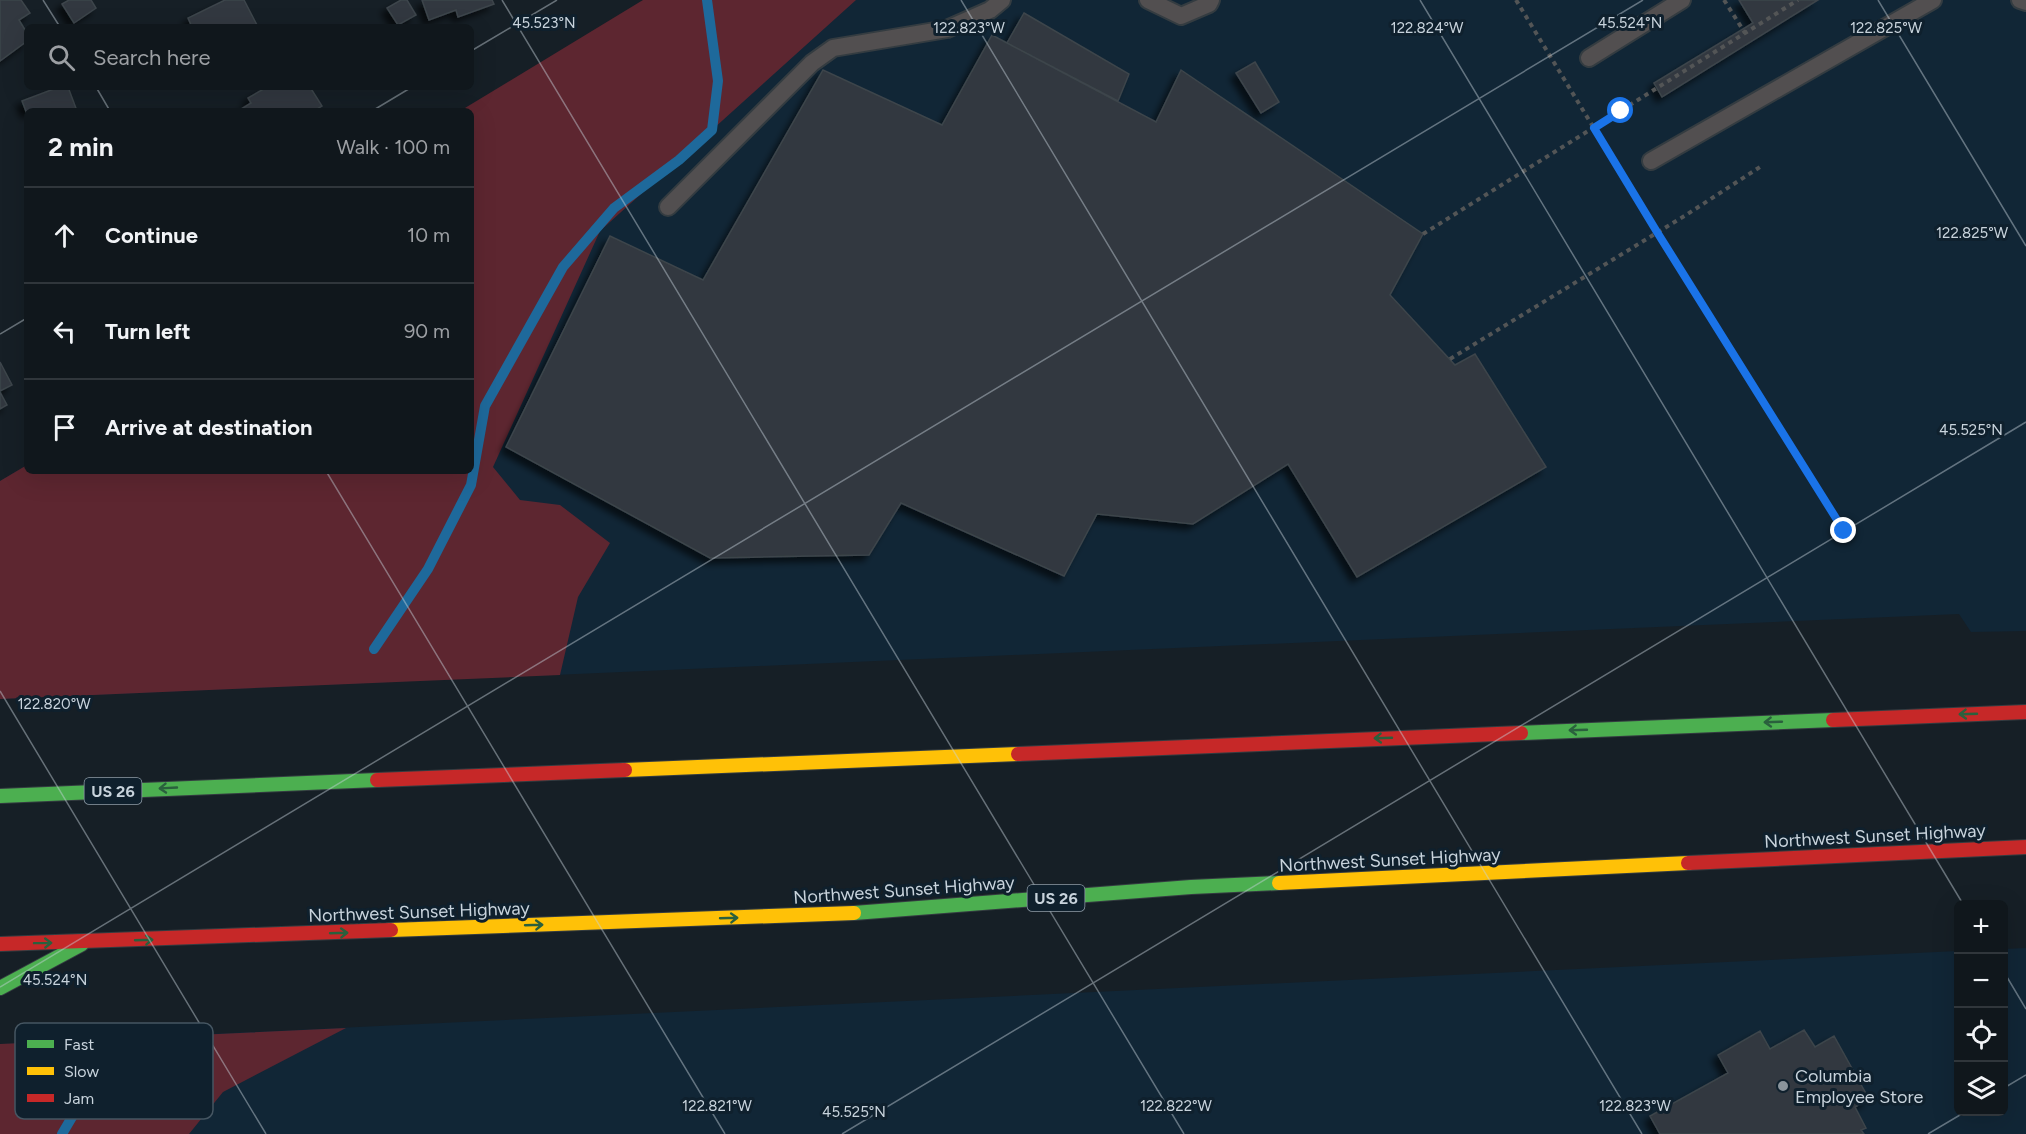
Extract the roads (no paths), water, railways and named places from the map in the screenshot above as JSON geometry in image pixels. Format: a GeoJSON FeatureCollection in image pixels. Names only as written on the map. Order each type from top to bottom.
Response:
{"type":"FeatureCollection","features":[{"type":"Feature","properties":{"kind":"highway","name":"US 26"},"geometry":{"type":"LineString","coordinates":[[0,796],[2026,712]]}},
{"type":"Feature","properties":{"kind":"highway","name":"Northwest Sunset Highway"},"geometry":{"type":"LineString","coordinates":[[0,944],[841,914],[1191,887],[2026,847]]}},
{"type":"Feature","properties":{"kind":"highway"},"geometry":{"type":"LineString","coordinates":[[0,988],[86,942]]}},
{"type":"Feature","properties":{"kind":"lane"},"geometry":{"type":"LineString","coordinates":[[668,207],[812,63],[834,48],[947,29],[990,10],[1002,0]]}},
{"type":"Feature","properties":{"kind":"lane"},"geometry":{"type":"LineString","coordinates":[[1148,0],[1181,16],[1209,4],[1211,0]]}},
{"type":"Feature","properties":{"kind":"lane"},"geometry":{"type":"LineString","coordinates":[[1589,58],[1682,0]]}},
{"type":"Feature","properties":{"kind":"lane"},"geometry":{"type":"LineString","coordinates":[[1651,160],[1933,0]]}},
{"type":"Feature","properties":{"kind":"lane"},"geometry":{"type":"LineString","coordinates":[[2020,0],[2026,2]]}},
{"type":"Feature","properties":{"kind":"waterway"},"geometry":{"type":"LineString","coordinates":[[474,468],[485,406],[563,267],[614,208],[679,160],[712,130],[718,81],[707,0]]}},
{"type":"Feature","properties":{"kind":"waterway"},"geometry":{"type":"LineString","coordinates":[[374,649],[428,569],[471,485],[473,474]]}},
{"type":"Feature","properties":{"kind":"waterway"},"geometry":{"type":"LineString","coordinates":[[62,1134],[71,1119]]}},
{"type":"Feature","properties":{"kind":"place","name":"Columbia Employee Store"},"geometry":{"type":"Point","coordinates":[1783,1086]}}]}
